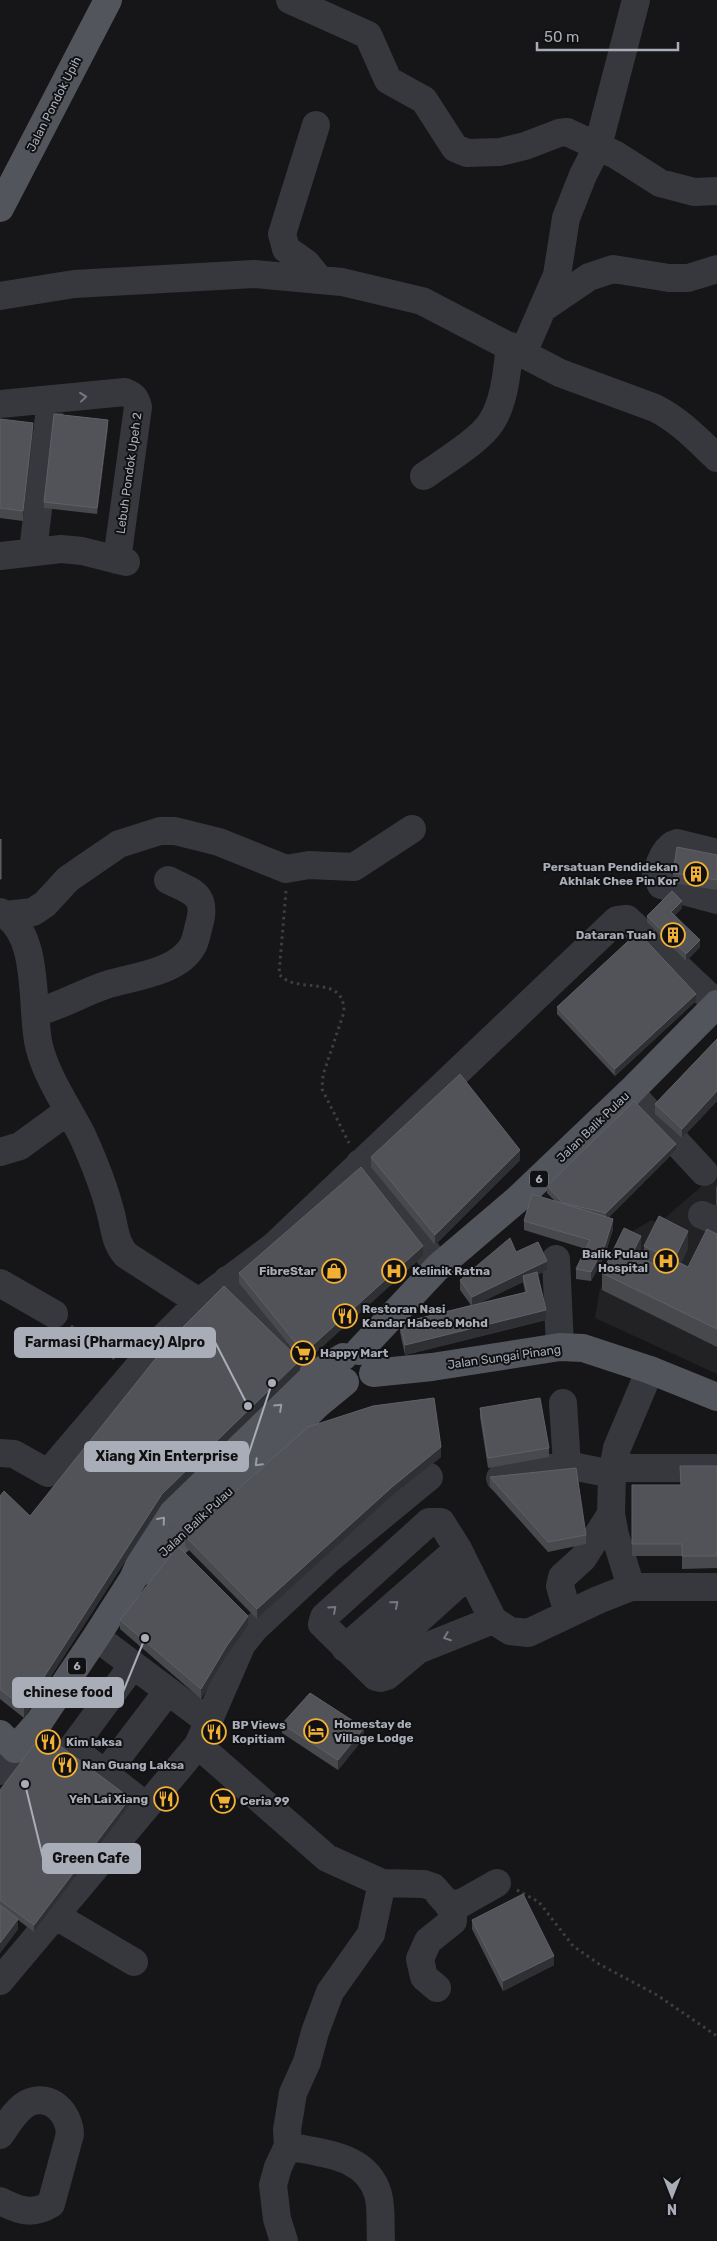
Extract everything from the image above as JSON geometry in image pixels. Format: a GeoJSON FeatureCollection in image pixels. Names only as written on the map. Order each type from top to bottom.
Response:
{"type":"FeatureCollection","features":[{"type":"Feature","properties":{"kind":"main road","name":"Jalan Pondok Upih"},"geometry":{"type":"LineString","coordinates":[[0,208],[108,0]]}},
{"type":"Feature","properties":{"kind":"main road","name":"Jalan Balik Pulau"},"geometry":{"type":"LineString","coordinates":[[133,1579],[175,1543],[317,1405],[355,1366],[438,1267],[520,1197],[630,1092],[717,1004]]}},
{"type":"Feature","properties":{"kind":"main road","name":"Jalan Sungai Pinang"},"geometry":{"type":"LineString","coordinates":[[355,1366],[432,1367],[560,1347],[583,1348],[600,1352],[650,1370],[717,1397]]}},
{"type":"Feature","properties":{"kind":"main road","name":"Jalan Balik Pulau"},"geometry":{"type":"LineString","coordinates":[[8,1741],[39,1722],[133,1579],[158,1522],[311,1377],[355,1366]]}},
{"type":"Feature","properties":{"kind":"street"},"geometry":{"type":"LineString","coordinates":[[290,0],[368,35],[388,80],[424,100],[455,148],[467,153],[500,152],[526,146],[559,133],[567,132],[598,146],[660,182],[694,192],[717,191]]}},
{"type":"Feature","properties":{"kind":"street"},"geometry":{"type":"LineString","coordinates":[[424,476],[480,434],[492,421],[517,350],[542,309],[557,275],[566,218],[583,175],[598,146],[636,0]]}},
{"type":"Feature","properties":{"kind":"street"},"geometry":{"type":"LineString","coordinates":[[316,125],[282,234],[286,249],[306,263],[320,280]]}},
{"type":"Feature","properties":{"kind":"street"},"geometry":{"type":"LineString","coordinates":[[542,309],[589,277],[613,269],[669,278],[688,278],[717,269]]}},
{"type":"Feature","properties":{"kind":"street"},"geometry":{"type":"LineString","coordinates":[[0,296],[74,284],[254,274],[342,282],[422,301],[560,373],[669,415],[685,427],[717,458]]}},
{"type":"Feature","properties":{"kind":"street","name":"Lebuh Pondok Upeh 2"},"geometry":{"type":"LineString","coordinates":[[33,551],[75,550],[121,561],[138,407],[136,400],[132,394],[125,392],[51,400]]}},
{"type":"Feature","properties":{"kind":"street"},"geometry":{"type":"LineString","coordinates":[[0,404],[51,400],[33,551],[0,556]]}},
{"type":"Feature","properties":{"kind":"street"},"geometry":{"type":"LineString","coordinates":[[3,914],[33,912],[45,904],[68,878],[119,844],[160,831],[175,831],[219,842],[286,869],[309,865],[354,867],[412,829]]}},
{"type":"Feature","properties":{"kind":"street"},"geometry":{"type":"LineString","coordinates":[[717,853],[677,843],[673,844],[660,862],[656,874],[660,885],[717,900]]}},
{"type":"Feature","properties":{"kind":"street"},"geometry":{"type":"LineString","coordinates":[[35,1013],[54,1008],[106,985],[144,976],[177,961],[192,948],[203,912],[202,902],[195,893],[168,880]]}},
{"type":"Feature","properties":{"kind":"street"},"geometry":{"type":"LineString","coordinates":[[3,914],[21,934],[29,952],[39,1044],[44,1063],[82,1136],[111,1214],[119,1247],[126,1255],[199,1302]]}},
{"type":"Feature","properties":{"kind":"street"},"geometry":{"type":"LineString","coordinates":[[0,1453],[14,1454],[48,1473],[163,1338],[199,1302],[274,1246],[617,920],[627,919],[717,1004]]}},
{"type":"Feature","properties":{"kind":"street"},"geometry":{"type":"LineString","coordinates":[[630,1092],[704,1172]]}},
{"type":"Feature","properties":{"kind":"street"},"geometry":{"type":"LineString","coordinates":[[0,1152],[20,1146],[68,1111]]}},
{"type":"Feature","properties":{"kind":"street"},"geometry":{"type":"LineString","coordinates":[[360,1163],[438,1267]]}},
{"type":"Feature","properties":{"kind":"street"},"geometry":{"type":"LineString","coordinates":[[556,1260],[560,1347]]}},
{"type":"Feature","properties":{"kind":"street"},"geometry":{"type":"LineString","coordinates":[[228,1280],[311,1377]]}},
{"type":"Feature","properties":{"kind":"street"},"geometry":{"type":"LineString","coordinates":[[0,1283],[54,1314]]}},
{"type":"Feature","properties":{"kind":"street"},"geometry":{"type":"LineString","coordinates":[[632,1587],[615,1535],[611,1514],[613,1471],[617,1448],[650,1370]]}},
{"type":"Feature","properties":{"kind":"street"},"geometry":{"type":"LineString","coordinates":[[563,1403],[567,1465]]}},
{"type":"Feature","properties":{"kind":"street"},"geometry":{"type":"LineString","coordinates":[[500,1478],[567,1465],[613,1471],[717,1468]]}},
{"type":"Feature","properties":{"kind":"street"},"geometry":{"type":"LineString","coordinates":[[0,1982],[146,1806],[203,1733],[242,1644],[255,1628],[328,1560],[430,1477]]}},
{"type":"Feature","properties":{"kind":"street"},"geometry":{"type":"LineString","coordinates":[[568,1614],[560,1586],[561,1581],[583,1558],[611,1514]]}},
{"type":"Feature","properties":{"kind":"street"},"geometry":{"type":"LineString","coordinates":[[493,1620],[418,1650],[384,1678],[376,1677],[323,1628],[324,1617],[429,1522],[441,1522],[458,1549],[493,1620],[510,1631],[528,1633],[598,1600],[632,1587],[717,1587]]}},
{"type":"Feature","properties":{"kind":"street"},"geometry":{"type":"LineString","coordinates":[[175,1543],[195,1564]]}},
{"type":"Feature","properties":{"kind":"street"},"geometry":{"type":"LineString","coordinates":[[345,1648],[458,1549]]}},
{"type":"Feature","properties":{"kind":"street"},"geometry":{"type":"LineString","coordinates":[[583,1558],[598,1600]]}},
{"type":"Feature","properties":{"kind":"street"},"geometry":{"type":"LineString","coordinates":[[366,1667],[470,1573]]}},
{"type":"Feature","properties":{"kind":"street"},"geometry":{"type":"LineString","coordinates":[[235,1607],[255,1628]]}},
{"type":"Feature","properties":{"kind":"street"},"geometry":{"type":"LineString","coordinates":[[96,1637],[168,1691],[203,1733],[327,1858],[382,1883],[424,1884],[433,1887],[453,1912],[453,1922],[428,1940],[420,1959],[424,1977],[437,1988]]}},
{"type":"Feature","properties":{"kind":"street"},"geometry":{"type":"LineString","coordinates":[[133,1665],[72,1748],[146,1806]]}},
{"type":"Feature","properties":{"kind":"street"},"geometry":{"type":"LineString","coordinates":[[105,1774],[168,1691]]}},
{"type":"Feature","properties":{"kind":"street"},"geometry":{"type":"LineString","coordinates":[[0,1771],[8,1741]]}},
{"type":"Feature","properties":{"kind":"street"},"geometry":{"type":"LineString","coordinates":[[284,2241],[276,2218],[273,2185],[278,2167],[288,2146],[287,2130],[293,2093],[307,2062],[315,2032],[330,1992],[371,1934],[382,1883]]}},
{"type":"Feature","properties":{"kind":"street"},"geometry":{"type":"LineString","coordinates":[[447,1903],[460,1904],[497,1883]]}},
{"type":"Feature","properties":{"kind":"street"},"geometry":{"type":"LineString","coordinates":[[56,1916],[134,1962]]}},
{"type":"Feature","properties":{"kind":"street"},"geometry":{"type":"LineString","coordinates":[[0,2135],[16,2112],[29,2103],[44,2101],[59,2106],[66,2115],[70,2125],[70,2134],[51,2204],[41,2210],[30,2212],[18,2210],[0,2201]]}},
{"type":"Feature","properties":{"kind":"street"},"geometry":{"type":"LineString","coordinates":[[288,2146],[342,2158],[359,2166],[372,2180],[378,2195],[380,2241]]}},
{"type":"Feature","properties":{"kind":"path"},"geometry":{"type":"LineString","coordinates":[[286,869],[286,904],[279,956],[279,974],[289,982],[332,989],[341,996],[344,1012],[323,1075],[322,1089],[360,1163]]}},
{"type":"Feature","properties":{"kind":"path"},"geometry":{"type":"LineString","coordinates":[[54,1314],[133,1373]]}},
{"type":"Feature","properties":{"kind":"path"},"geometry":{"type":"LineString","coordinates":[[497,1883],[520,1891],[539,1902],[573,1946],[599,1964],[657,1996],[717,2036]]}},
{"type":"Feature","properties":{"kind":"shaded area","name":"Balik Pulau Hospital"},"geometry":{"type":"Polygon","coordinates":[[[717,1173],[717,1374],[595,1318],[600,1289],[629,1233],[652,1220],[659,1223],[717,1173]]]}},
{"type":"Feature","properties":{"kind":"building"},"geometry":{"type":"Polygon","coordinates":[[[54,414],[108,420],[97,508],[44,502],[54,414]]]}},
{"type":"Feature","properties":{"kind":"building"},"geometry":{"type":"Polygon","coordinates":[[[0,419],[33,423],[23,511],[0,508],[0,419]]]}},
{"type":"Feature","properties":{"kind":"building"},"geometry":{"type":"Polygon","coordinates":[[[0,840],[1,879],[0,879],[0,840]]]}},
{"type":"Feature","properties":{"kind":"building","name":"Persatuan Pendidekan Akhlak Chee Pin Kor"},"geometry":{"type":"Polygon","coordinates":[[[677,847],[717,855],[717,880],[673,873],[677,847]]]}},
{"type":"Feature","properties":{"kind":"building","name":"Dataran Tuah"},"geometry":{"type":"Polygon","coordinates":[[[672,891],[682,901],[671,912],[700,940],[686,954],[647,916],[672,891]]]}},
{"type":"Feature","properties":{"kind":"building"},"geometry":{"type":"Polygon","coordinates":[[[638,932],[696,994],[615,1069],[557,1007],[638,932]]]}},
{"type":"Feature","properties":{"kind":"building"},"geometry":{"type":"Polygon","coordinates":[[[717,1039],[717,1091],[682,1129],[655,1104],[717,1039]]]}},
{"type":"Feature","properties":{"kind":"building"},"geometry":{"type":"Polygon","coordinates":[[[460,1074],[520,1150],[435,1235],[371,1157],[460,1074]]]}},
{"type":"Feature","properties":{"kind":"building"},"geometry":{"type":"Polygon","coordinates":[[[634,1101],[676,1144],[606,1213],[563,1203],[547,1186],[634,1101]]]}},
{"type":"Feature","properties":{"kind":"building"},"geometry":{"type":"Polygon","coordinates":[[[361,1167],[423,1246],[304,1353],[239,1273],[361,1167]]]}},
{"type":"Feature","properties":{"kind":"building"},"geometry":{"type":"Polygon","coordinates":[[[532,1194],[613,1219],[605,1245],[591,1272],[576,1269],[590,1240],[524,1221],[532,1194]]]}},
{"type":"Feature","properties":{"kind":"building"},"geometry":{"type":"Polygon","coordinates":[[[659,1216],[688,1231],[674,1260],[688,1267],[707,1229],[717,1234],[717,1329],[602,1273],[624,1228],[641,1236],[632,1254],[662,1268],[667,1257],[644,1246],[659,1216]]]}},
{"type":"Feature","properties":{"kind":"building"},"geometry":{"type":"Polygon","coordinates":[[[510,1238],[516,1252],[538,1242],[547,1261],[472,1297],[460,1280],[510,1238]]]}},
{"type":"Feature","properties":{"kind":"building"},"geometry":{"type":"Polygon","coordinates":[[[537,1272],[546,1310],[405,1345],[400,1323],[527,1292],[523,1276],[537,1272]]]}},
{"type":"Feature","properties":{"kind":"building"},"geometry":{"type":"Polygon","coordinates":[[[224,1286],[300,1360],[162,1494],[24,1708],[0,1689],[0,1496],[4,1491],[30,1516],[172,1338],[224,1286]]]}},
{"type":"Feature","properties":{"kind":"building"},"geometry":{"type":"Polygon","coordinates":[[[434,1398],[441,1447],[392,1487],[257,1609],[185,1536],[308,1427],[373,1406],[434,1398]]]}},
{"type":"Feature","properties":{"kind":"building"},"geometry":{"type":"Polygon","coordinates":[[[540,1398],[549,1448],[488,1458],[480,1408],[540,1398]]]}},
{"type":"Feature","properties":{"kind":"building"},"geometry":{"type":"Polygon","coordinates":[[[680,1466],[717,1466],[717,1556],[682,1556],[682,1544],[632,1544],[632,1485],[681,1485],[680,1466]]]}},
{"type":"Feature","properties":{"kind":"building"},"geometry":{"type":"Polygon","coordinates":[[[576,1468],[586,1535],[548,1542],[490,1477],[576,1468]]]}},
{"type":"Feature","properties":{"kind":"building"},"geometry":{"type":"Polygon","coordinates":[[[178,1546],[248,1616],[226,1647],[201,1689],[120,1620],[178,1546]]]}},
{"type":"Feature","properties":{"kind":"building"},"geometry":{"type":"Polygon","coordinates":[[[310,1693],[364,1728],[338,1760],[282,1724],[310,1693]]]}},
{"type":"Feature","properties":{"kind":"building"},"geometry":{"type":"Polygon","coordinates":[[[43,1733],[130,1798],[34,1925],[0,1900],[0,1790],[43,1733]]]}},
{"type":"Feature","properties":{"kind":"building"},"geometry":{"type":"Polygon","coordinates":[[[523,1894],[554,1956],[503,1981],[472,1920],[523,1894]]]}},
{"type":"Feature","properties":{"kind":"building"},"geometry":{"type":"Polygon","coordinates":[[[0,1905],[18,1919],[0,1943],[0,1905]]]}},
{"type":"Feature","properties":{"kind":"place","name":"Persatuan Pendidekan Akhlak Chee Pin Kor"},"geometry":{"type":"Point","coordinates":[696,874]}},
{"type":"Feature","properties":{"kind":"place","name":"Dataran Tuah"},"geometry":{"type":"Point","coordinates":[673,935]}},
{"type":"Feature","properties":{"kind":"place","name":"Balik Pulau Hospital"},"geometry":{"type":"Point","coordinates":[666,1261]}},
{"type":"Feature","properties":{"kind":"place","name":"FibreStar"},"geometry":{"type":"Point","coordinates":[334,1271]}},
{"type":"Feature","properties":{"kind":"place","name":"Kelinik Ratna"},"geometry":{"type":"Point","coordinates":[394,1271]}},
{"type":"Feature","properties":{"kind":"place","name":"Restoran Nasi Kandar Habeeb Mohd"},"geometry":{"type":"Point","coordinates":[345,1316]}},
{"type":"Feature","properties":{"kind":"place","name":"Happy Mart"},"geometry":{"type":"Point","coordinates":[303,1353]}},
{"type":"Feature","properties":{"kind":"place","name":"Xiang Xin Enterprise"},"geometry":{"type":"Point","coordinates":[272,1383]}},
{"type":"Feature","properties":{"kind":"place","name":"Farmasi (Pharmacy) Alpro"},"geometry":{"type":"Point","coordinates":[248,1406]}},
{"type":"Feature","properties":{"kind":"place","name":"chinese food"},"geometry":{"type":"Point","coordinates":[145,1638]}},
{"type":"Feature","properties":{"kind":"place","name":"Homestay de Village Lodge"},"geometry":{"type":"Point","coordinates":[316,1731]}},
{"type":"Feature","properties":{"kind":"place","name":"BP Views Kopitiam"},"geometry":{"type":"Point","coordinates":[214,1732]}},
{"type":"Feature","properties":{"kind":"place","name":"Kim laksa"},"geometry":{"type":"Point","coordinates":[48,1742]}},
{"type":"Feature","properties":{"kind":"place","name":"Nan Guang Laksa"},"geometry":{"type":"Point","coordinates":[65,1765]}},
{"type":"Feature","properties":{"kind":"place","name":"Green Cafe"},"geometry":{"type":"Point","coordinates":[25,1784]}},
{"type":"Feature","properties":{"kind":"place","name":"Yeh Lai Xiang"},"geometry":{"type":"Point","coordinates":[166,1799]}},
{"type":"Feature","properties":{"kind":"place","name":"Ceria 99"},"geometry":{"type":"Point","coordinates":[223,1801]}}]}
